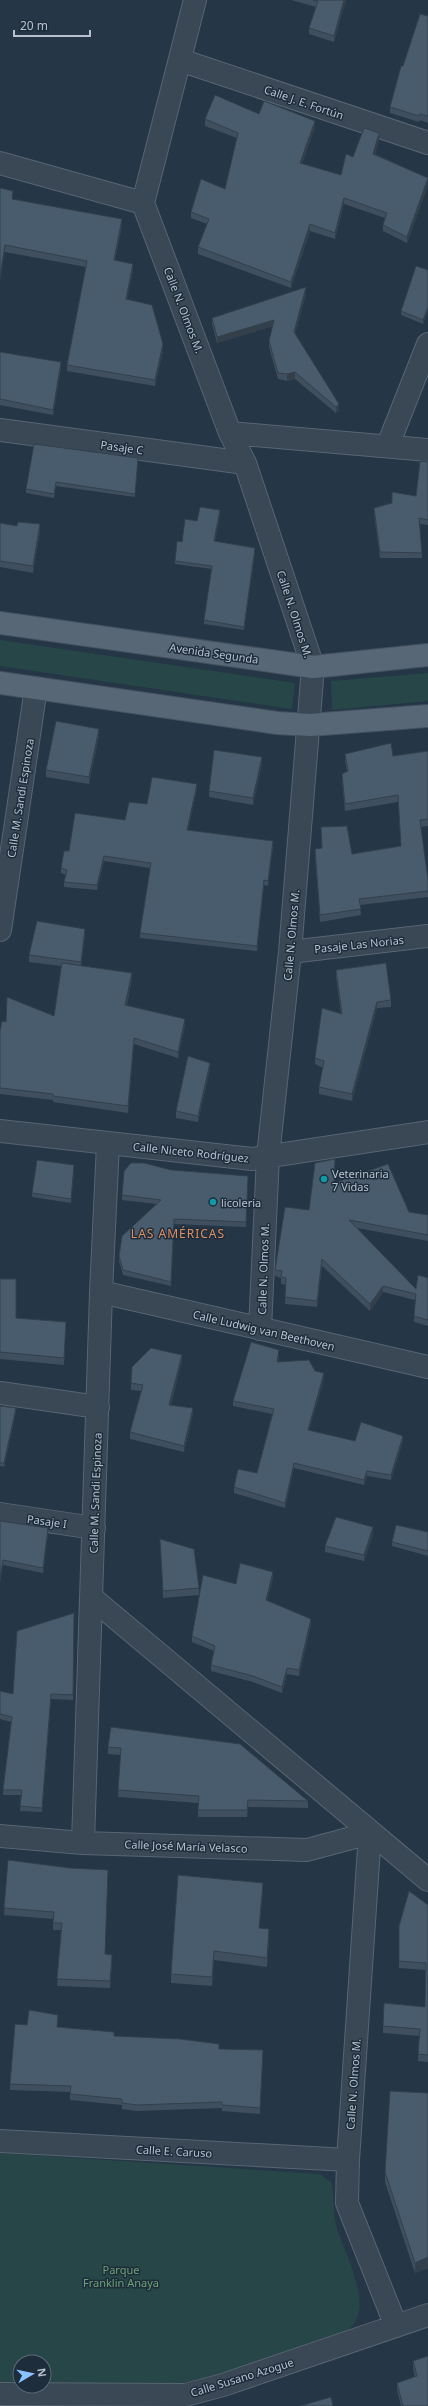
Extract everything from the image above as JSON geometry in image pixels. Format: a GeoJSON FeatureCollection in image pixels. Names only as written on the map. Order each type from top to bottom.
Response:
{"type":"FeatureCollection","features":[{"type":"Feature","properties":{"kind":"main road","name":"Avenida Segunda"},"geometry":{"type":"LineString","coordinates":[[0,623],[313,667],[428,655]]}},
{"type":"Feature","properties":{"kind":"main road"},"geometry":{"type":"LineString","coordinates":[[0,683],[277,723],[310,726],[428,716]]}},
{"type":"Feature","properties":{"kind":"street"},"geometry":{"type":"LineString","coordinates":[[0,163],[143,203],[195,0]]}},
{"type":"Feature","properties":{"kind":"street","name":"Calle J. E. Fortún"},"geometry":{"type":"LineString","coordinates":[[180,60],[428,143]]}},
{"type":"Feature","properties":{"kind":"street","name":"Calle N. Olmos M."},"geometry":{"type":"LineString","coordinates":[[143,203],[230,433],[245,463],[313,667],[310,726],[290,952],[268,1156],[260,1329]]}},
{"type":"Feature","properties":{"kind":"street"},"geometry":{"type":"LineString","coordinates":[[388,445],[428,344]]}},
{"type":"Feature","properties":{"kind":"street","name":"Pasaje C"},"geometry":{"type":"LineString","coordinates":[[0,430],[245,463]]}},
{"type":"Feature","properties":{"kind":"street"},"geometry":{"type":"LineString","coordinates":[[230,433],[388,445],[428,450]]}},
{"type":"Feature","properties":{"kind":"street","name":"Calle M. Sandi Espinoza"},"geometry":{"type":"LineString","coordinates":[[0,930],[36,688]]}},
{"type":"Feature","properties":{"kind":"street","name":"Pasaje Las Norias"},"geometry":{"type":"LineString","coordinates":[[290,952],[428,936]]}},
{"type":"Feature","properties":{"kind":"street","name":"Calle Niceto Rodríguez"},"geometry":{"type":"LineString","coordinates":[[0,1131],[252,1159],[428,1132]]}},
{"type":"Feature","properties":{"kind":"street","name":"Calle M. Sandi Espinoza"},"geometry":{"type":"LineString","coordinates":[[83,1843],[101,1292],[108,1144]]}},
{"type":"Feature","properties":{"kind":"street","name":"Calle Ludwig van Beethoven"},"geometry":{"type":"LineString","coordinates":[[101,1292],[428,1367]]}},
{"type":"Feature","properties":{"kind":"street"},"geometry":{"type":"LineString","coordinates":[[0,1393],[98,1407]]}},
{"type":"Feature","properties":{"kind":"street","name":"Pasaje I"},"geometry":{"type":"LineString","coordinates":[[0,1514],[94,1528]]}},
{"type":"Feature","properties":{"kind":"street"},"geometry":{"type":"LineString","coordinates":[[92,1598],[370,1833],[428,1880]]}},
{"type":"Feature","properties":{"kind":"street","name":"Calle N. Olmos M."},"geometry":{"type":"LineString","coordinates":[[370,1833],[348,2160],[348,2203],[396,2326]]}},
{"type":"Feature","properties":{"kind":"street","name":"Calle José María Velasco"},"geometry":{"type":"LineString","coordinates":[[0,1836],[83,1843],[307,1850],[370,1833]]}},
{"type":"Feature","properties":{"kind":"street","name":"Calle E. Caruso"},"geometry":{"type":"LineString","coordinates":[[0,2141],[348,2160]]}},
{"type":"Feature","properties":{"kind":"street","name":"Calle Susano Azogue"},"geometry":{"type":"LineString","coordinates":[[0,2394],[187,2400],[224,2385],[428,2315]]}},
{"type":"Feature","properties":{"kind":"green space"},"geometry":{"type":"Polygon","coordinates":[[[0,640],[295,683],[292,709],[0,666],[0,640]]]}},
{"type":"Feature","properties":{"kind":"green space"},"geometry":{"type":"Polygon","coordinates":[[[428,673],[428,701],[332,710],[331,681],[428,673]]]}},
{"type":"Feature","properties":{"kind":"green space","name":"Parque Franklin Anaya"},"geometry":{"type":"Polygon","coordinates":[[[0,2153],[320,2174],[331,2182],[336,2225],[356,2280],[359,2295],[359,2309],[356,2321],[347,2330],[221,2374],[155,2389],[52,2388],[52,2354],[12,2354],[12,2387],[0,2387],[0,2153]]]}},
{"type":"Feature","properties":{"kind":"building"},"geometry":{"type":"Polygon","coordinates":[[[313,0],[344,0],[334,36],[309,28],[318,1],[313,0]]]}},
{"type":"Feature","properties":{"kind":"building"},"geometry":{"type":"Polygon","coordinates":[[[420,14],[428,16],[428,116],[420,114],[419,116],[390,107],[401,66],[403,66],[420,14]]]}},
{"type":"Feature","properties":{"kind":"building"},"geometry":{"type":"Polygon","coordinates":[[[215,95],[259,114],[264,101],[315,121],[300,163],[341,175],[346,154],[353,157],[364,128],[379,133],[373,154],[428,178],[407,237],[383,225],[387,213],[344,198],[335,233],[310,224],[291,282],[198,247],[209,219],[191,212],[201,179],[225,189],[238,133],[205,119],[215,95]]]}},
{"type":"Feature","properties":{"kind":"building"},"geometry":{"type":"Polygon","coordinates":[[[0,188],[13,191],[12,199],[122,219],[114,260],[133,264],[126,299],[152,305],[163,344],[155,380],[67,365],[87,261],[5,245],[0,276],[0,188]]]}},
{"type":"Feature","properties":{"kind":"building"},"geometry":{"type":"Polygon","coordinates":[[[416,266],[428,270],[428,307],[423,320],[401,311],[416,266]]]}},
{"type":"Feature","properties":{"kind":"building"},"geometry":{"type":"Polygon","coordinates":[[[306,287],[294,332],[339,404],[336,407],[295,372],[287,374],[278,373],[269,341],[274,320],[217,337],[212,318],[306,287]]]}},
{"type":"Feature","properties":{"kind":"building"},"geometry":{"type":"Polygon","coordinates":[[[0,352],[61,362],[53,410],[0,399],[0,352]]]}},
{"type":"Feature","properties":{"kind":"building"},"geometry":{"type":"Polygon","coordinates":[[[34,444],[138,458],[135,494],[56,482],[54,494],[26,489],[34,444]]]}},
{"type":"Feature","properties":{"kind":"building"},"geometry":{"type":"Polygon","coordinates":[[[420,461],[428,462],[428,520],[419,518],[422,553],[380,552],[374,508],[392,503],[392,492],[416,496],[420,461]]]}},
{"type":"Feature","properties":{"kind":"building"},"geometry":{"type":"Polygon","coordinates":[[[200,507],[220,510],[214,541],[255,548],[244,627],[204,620],[212,566],[175,561],[177,541],[182,542],[185,519],[197,521],[200,507]]]}},
{"type":"Feature","properties":{"kind":"building"},"geometry":{"type":"Polygon","coordinates":[[[18,522],[40,524],[33,566],[0,561],[0,523],[17,526],[18,522]]]}},
{"type":"Feature","properties":{"kind":"building"},"geometry":{"type":"Polygon","coordinates":[[[56,721],[99,729],[89,777],[46,770],[56,721]]]}},
{"type":"Feature","properties":{"kind":"building"},"geometry":{"type":"Polygon","coordinates":[[[391,743],[393,756],[428,751],[428,819],[420,820],[428,880],[428,891],[359,899],[361,909],[320,915],[315,849],[322,848],[321,827],[347,826],[352,854],[401,846],[398,795],[345,804],[342,774],[348,771],[345,754],[391,743]]]}},
{"type":"Feature","properties":{"kind":"building"},"geometry":{"type":"Polygon","coordinates":[[[214,750],[262,757],[253,798],[209,791],[214,750]]]}},
{"type":"Feature","properties":{"kind":"building"},"geometry":{"type":"Polygon","coordinates":[[[152,777],[197,784],[187,830],[273,841],[268,881],[264,880],[257,946],[140,933],[151,863],[104,856],[97,885],[64,882],[67,870],[61,868],[64,851],[69,851],[75,813],[125,820],[129,802],[147,804],[152,777]]]}},
{"type":"Feature","properties":{"kind":"building"},"geometry":{"type":"Polygon","coordinates":[[[37,921],[85,929],[81,962],[29,955],[37,921]]]}},
{"type":"Feature","properties":{"kind":"building"},"geometry":{"type":"Polygon","coordinates":[[[62,963],[132,973],[125,1005],[185,1019],[178,1052],[134,1038],[128,1106],[53,1096],[53,1094],[0,1088],[0,1031],[2,1021],[6,1022],[7,997],[54,1016],[62,963]]]}},
{"type":"Feature","properties":{"kind":"building"},"geometry":{"type":"Polygon","coordinates":[[[386,963],[391,1000],[377,1002],[352,1094],[319,1087],[324,1061],[315,1058],[322,1008],[342,1014],[336,970],[386,963]]]}},
{"type":"Feature","properties":{"kind":"building"},"geometry":{"type":"Polygon","coordinates":[[[188,1056],[210,1063],[198,1116],[176,1111],[188,1056]]]}},
{"type":"Feature","properties":{"kind":"building"},"geometry":{"type":"Polygon","coordinates":[[[335,1159],[334,1183],[388,1164],[409,1212],[428,1215],[428,1235],[349,1220],[416,1289],[418,1275],[428,1278],[428,1320],[414,1316],[416,1294],[383,1286],[370,1304],[322,1259],[317,1301],[285,1297],[286,1278],[281,1277],[282,1271],[275,1270],[285,1207],[309,1210],[315,1163],[335,1159]]]}},
{"type":"Feature","properties":{"kind":"building"},"geometry":{"type":"Polygon","coordinates":[[[37,1160],[74,1165],[71,1199],[32,1193],[37,1160]]]}},
{"type":"Feature","properties":{"kind":"building"},"geometry":{"type":"Polygon","coordinates":[[[131,1163],[144,1163],[171,1170],[248,1176],[246,1222],[174,1219],[171,1282],[123,1270],[119,1256],[122,1236],[161,1200],[122,1195],[124,1171],[131,1163]]]}},
{"type":"Feature","properties":{"kind":"building"},"geometry":{"type":"Polygon","coordinates":[[[0,1279],[16,1279],[16,1318],[66,1322],[64,1358],[0,1352],[0,1279]]]}},
{"type":"Feature","properties":{"kind":"building"},"geometry":{"type":"Polygon","coordinates":[[[251,1342],[279,1350],[277,1362],[309,1360],[315,1371],[324,1373],[308,1430],[355,1441],[361,1422],[403,1436],[391,1475],[367,1471],[364,1480],[294,1463],[285,1503],[234,1487],[238,1469],[257,1473],[274,1409],[233,1401],[251,1342]]]}},
{"type":"Feature","properties":{"kind":"building"},"geometry":{"type":"Polygon","coordinates":[[[151,1348],[182,1355],[169,1405],[193,1408],[184,1446],[130,1432],[143,1385],[131,1383],[132,1367],[151,1348]]]}},
{"type":"Feature","properties":{"kind":"building"},"geometry":{"type":"Polygon","coordinates":[[[0,1406],[16,1408],[4,1463],[0,1463],[0,1406]]]}},
{"type":"Feature","properties":{"kind":"building"},"geometry":{"type":"Polygon","coordinates":[[[336,1517],[373,1527],[364,1555],[325,1546],[336,1517]]]}},
{"type":"Feature","properties":{"kind":"building"},"geometry":{"type":"Polygon","coordinates":[[[0,1521],[48,1528],[43,1568],[3,1560],[0,1578],[0,1521]]]}},
{"type":"Feature","properties":{"kind":"building"},"geometry":{"type":"Polygon","coordinates":[[[396,1525],[428,1532],[428,1551],[392,1542],[396,1525]]]}},
{"type":"Feature","properties":{"kind":"building"},"geometry":{"type":"Polygon","coordinates":[[[160,1539],[194,1549],[199,1588],[163,1591],[160,1539]]]}},
{"type":"Feature","properties":{"kind":"building"},"geometry":{"type":"Polygon","coordinates":[[[240,1563],[273,1572],[266,1600],[311,1619],[299,1670],[287,1668],[282,1687],[253,1676],[211,1665],[215,1646],[192,1636],[203,1575],[236,1584],[240,1563]]]}},
{"type":"Feature","properties":{"kind":"building"},"geometry":{"type":"Polygon","coordinates":[[[74,1613],[73,1695],[51,1694],[42,1808],[20,1806],[22,1790],[3,1790],[12,1717],[0,1714],[0,1691],[13,1694],[17,1631],[74,1613]]]}},
{"type":"Feature","properties":{"kind":"building"},"geometry":{"type":"Polygon","coordinates":[[[111,1727],[240,1744],[308,1801],[248,1800],[247,1810],[198,1810],[199,1796],[118,1790],[121,1748],[108,1747],[111,1727]]]}},
{"type":"Feature","properties":{"kind":"building"},"geometry":{"type":"Polygon","coordinates":[[[8,1860],[70,1868],[108,1870],[105,1954],[112,1955],[110,1981],[57,1979],[62,1923],[53,1923],[54,1912],[4,1908],[8,1860]]]}},
{"type":"Feature","properties":{"kind":"building"},"geometry":{"type":"Polygon","coordinates":[[[178,1875],[263,1883],[259,1928],[269,1929],[267,1958],[214,1951],[212,1977],[171,1974],[178,1875]]]}},
{"type":"Feature","properties":{"kind":"building"},"geometry":{"type":"Polygon","coordinates":[[[409,1891],[428,1905],[428,2055],[418,2054],[420,2029],[383,2026],[384,2003],[425,2007],[426,1963],[399,1961],[399,1926],[409,1891]]]}},
{"type":"Feature","properties":{"kind":"building"},"geometry":{"type":"Polygon","coordinates":[[[29,2010],[58,2015],[57,2027],[114,2032],[114,2036],[180,2039],[219,2044],[219,2049],[263,2050],[260,2108],[222,2105],[222,2102],[137,2105],[122,2103],[122,2099],[70,2094],[71,2086],[10,2084],[15,2024],[27,2025],[29,2010]]]}},
{"type":"Feature","properties":{"kind":"building"},"geometry":{"type":"Polygon","coordinates":[[[390,2091],[428,2093],[428,2257],[415,2263],[385,2172],[390,2091]]]}},
{"type":"Feature","properties":{"kind":"building"},"geometry":{"type":"Polygon","coordinates":[[[428,2356],[428,2406],[403,2406],[397,2383],[417,2376],[413,2361],[428,2356]]]}},
{"type":"Feature","properties":{"kind":"building"},"geometry":{"type":"Polygon","coordinates":[[[331,2397],[333,2406],[300,2406],[331,2397]]]}},
{"type":"Feature","properties":{"kind":"place","name":"Veterinaria 7 Vidas"},"geometry":{"type":"Point","coordinates":[324,1179]}},
{"type":"Feature","properties":{"kind":"place","name":"licoleria"},"geometry":{"type":"Point","coordinates":[213,1202]}},
{"type":"Feature","properties":{"kind":"district","name":"LAS AMÉRICAS"},"geometry":{"type":"Point","coordinates":[178,1233]}}]}
